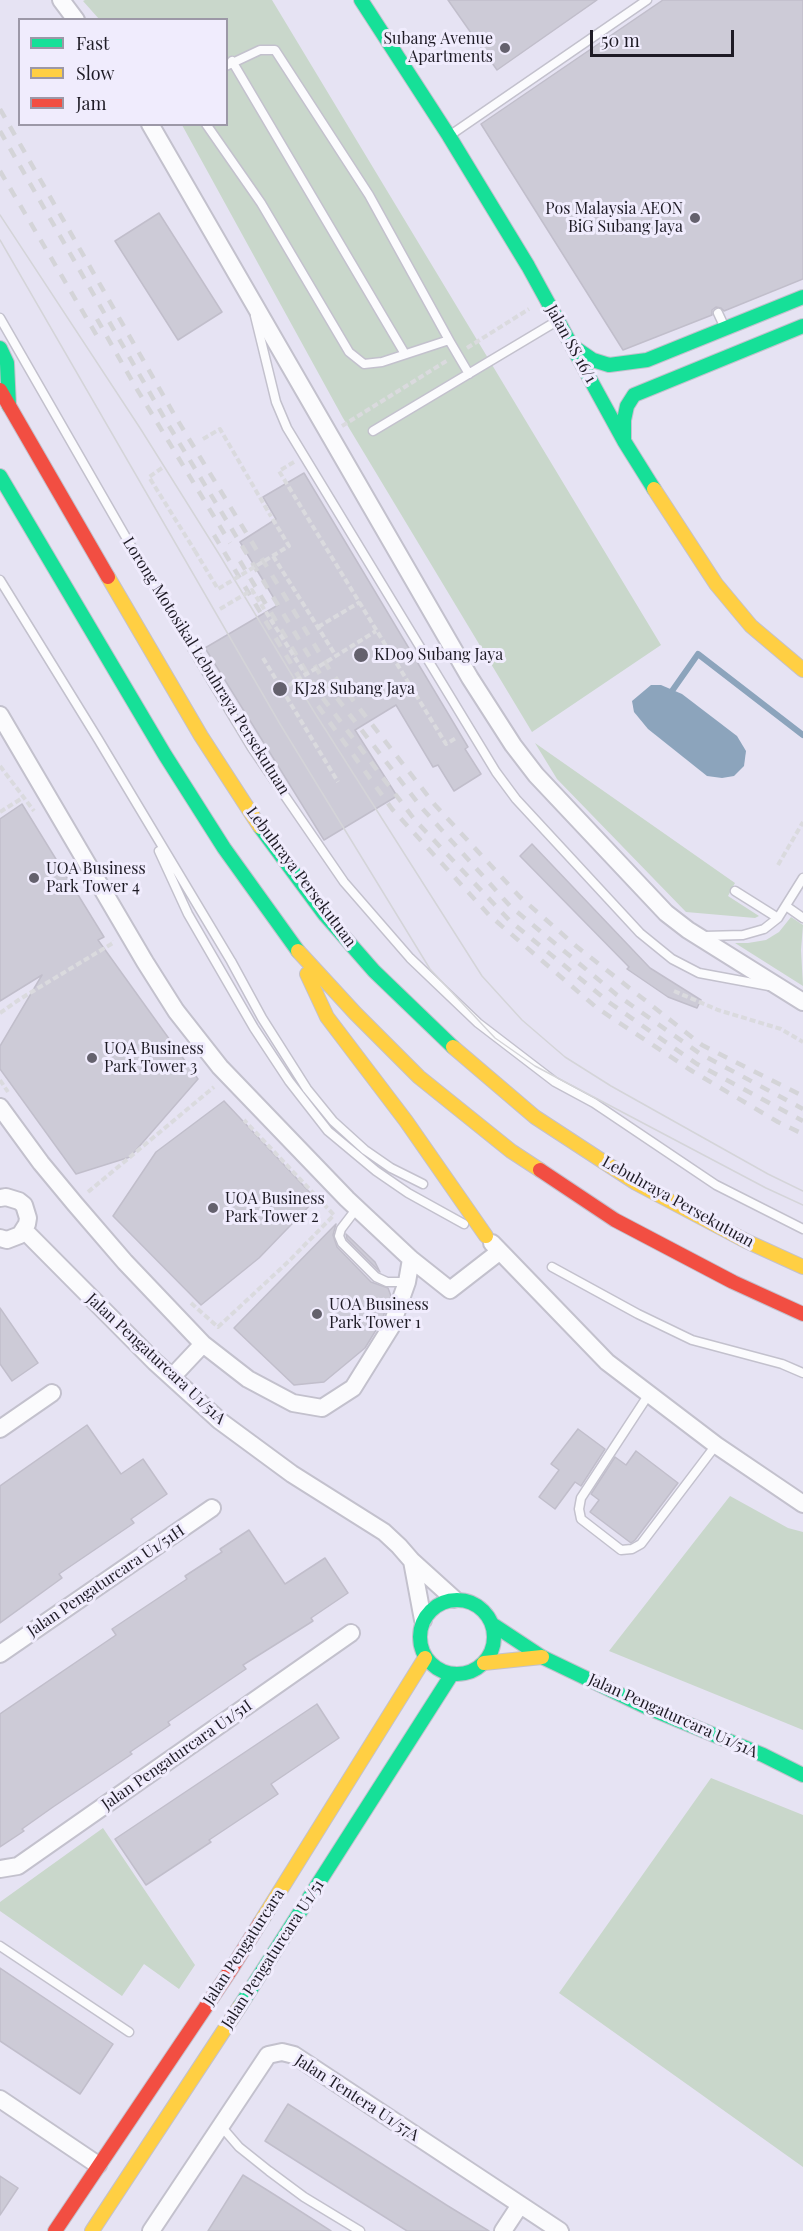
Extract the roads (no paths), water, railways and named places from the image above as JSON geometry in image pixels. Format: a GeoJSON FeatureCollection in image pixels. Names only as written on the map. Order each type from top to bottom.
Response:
{"type":"FeatureCollection","features":[{"type":"Feature","properties":{"kind":"main road","name":"Jalan SS 16/1"},"geometry":{"type":"LineString","coordinates":[[361,0],[449,136],[546,299],[624,441],[716,584],[751,626],[803,670]]}},
{"type":"Feature","properties":{"kind":"main road"},"geometry":{"type":"LineString","coordinates":[[572,346],[593,360],[609,365],[647,360],[803,297]]}},
{"type":"Feature","properties":{"kind":"main road"},"geometry":{"type":"LineString","coordinates":[[624,441],[625,413],[634,395],[803,326]]}},
{"type":"Feature","properties":{"kind":"main road"},"geometry":{"type":"LineString","coordinates":[[0,348],[7,363],[9,406]]}},
{"type":"Feature","properties":{"kind":"main road","name":"Lebuhraya Persekutuan"},"geometry":{"type":"LineString","coordinates":[[0,390],[201,736],[261,828],[325,915],[374,971],[446,1041],[535,1117],[636,1183],[746,1242],[803,1267]]}},
{"type":"Feature","properties":{"kind":"main road"},"geometry":{"type":"LineString","coordinates":[[0,476],[165,755],[224,848],[298,951],[355,1013],[419,1077],[511,1151],[615,1220],[732,1282],[803,1314]]}},
{"type":"Feature","properties":{"kind":"main road"},"geometry":{"type":"LineString","coordinates":[[298,951],[314,992],[327,1017],[400,1113],[486,1236]]}},
{"type":"Feature","properties":{"kind":"main road"},"geometry":{"type":"LineString","coordinates":[[454,1599],[464,1600],[481,1608],[492,1624],[494,1643],[490,1654],[484,1663],[464,1674],[442,1671],[425,1658],[420,1639],[423,1620],[436,1606],[454,1599]]}},
{"type":"Feature","properties":{"kind":"main road","name":"Jalan Pengaturcara U1/51A"},"geometry":{"type":"LineString","coordinates":[[492,1624],[542,1657],[646,1707],[803,1774]]}},
{"type":"Feature","properties":{"kind":"main road"},"geometry":{"type":"LineString","coordinates":[[484,1663],[542,1657]]}},
{"type":"Feature","properties":{"kind":"main road","name":"Jalan Pengaturcara"},"geometry":{"type":"LineString","coordinates":[[55,2231],[232,1968],[425,1658]]}},
{"type":"Feature","properties":{"kind":"main road","name":"Jalan Pengaturcara U1/51"},"geometry":{"type":"LineString","coordinates":[[92,2231],[250,1990],[452,1674]]}},
{"type":"Feature","properties":{"kind":"street"},"geometry":{"type":"LineString","coordinates":[[61,0],[74,18]]}},
{"type":"Feature","properties":{"kind":"street"},"geometry":{"type":"LineString","coordinates":[[151,126],[470,678],[513,745],[536,775],[666,913],[697,936],[803,1002]]}},
{"type":"Feature","properties":{"kind":"street"},"geometry":{"type":"LineString","coordinates":[[0,715],[176,1011],[220,1067],[357,1208],[411,1259],[450,1290],[499,1252]]}},
{"type":"Feature","properties":{"kind":"street"},"geometry":{"type":"LineString","coordinates":[[6,1102],[41,1163],[125,1262],[204,1344],[248,1379],[292,1403],[322,1407],[353,1388],[391,1327],[407,1282],[411,1259]]}},
{"type":"Feature","properties":{"kind":"street"},"geometry":{"type":"LineString","coordinates":[[0,1198],[13,1198],[24,1205],[28,1218],[24,1230],[14,1238],[0,1238]]}},
{"type":"Feature","properties":{"kind":"street","name":"Jalan Pengaturcara U1/51A"},"geometry":{"type":"LineString","coordinates":[[24,1230],[172,1377],[220,1421],[292,1474],[384,1532],[454,1599]]}},
{"type":"Feature","properties":{"kind":"street"},"geometry":{"type":"LineString","coordinates":[[486,1236],[596,1352],[716,1445],[803,1504]]}},
{"type":"Feature","properties":{"kind":"street"},"geometry":{"type":"LineString","coordinates":[[172,1377],[204,1344]]}},
{"type":"Feature","properties":{"kind":"street"},"geometry":{"type":"LineString","coordinates":[[0,1430],[52,1394]]}},
{"type":"Feature","properties":{"kind":"street","name":"Jalan Pengaturcara U1/51H"},"geometry":{"type":"LineString","coordinates":[[0,1654],[212,1508]]}},
{"type":"Feature","properties":{"kind":"street"},"geometry":{"type":"LineString","coordinates":[[412,1561],[423,1620]]}},
{"type":"Feature","properties":{"kind":"street","name":"Jalan Pengaturcara U1/51I"},"geometry":{"type":"LineString","coordinates":[[0,1869],[18,1866],[351,1633]]}},
{"type":"Feature","properties":{"kind":"street","name":"Jalan Tentera U1/57A"},"geometry":{"type":"LineString","coordinates":[[151,2231],[268,2055],[282,2052],[294,2055],[560,2231]]}},
{"type":"Feature","properties":{"kind":"street"},"geometry":{"type":"LineString","coordinates":[[0,2099],[98,2165]]}},
{"type":"Feature","properties":{"kind":"street"},"geometry":{"type":"LineString","coordinates":[[503,2231],[520,2205]]}},
{"type":"Feature","properties":{"kind":"lane"},"geometry":{"type":"LineString","coordinates":[[449,136],[647,0]]}},
{"type":"Feature","properties":{"kind":"lane"},"geometry":{"type":"LineString","coordinates":[[405,354],[230,63],[260,50],[275,50],[369,195],[469,374]]}},
{"type":"Feature","properties":{"kind":"lane"},"geometry":{"type":"LineString","coordinates":[[207,126],[261,203],[349,352],[364,364],[382,362],[448,340]]}},
{"type":"Feature","properties":{"kind":"lane"},"geometry":{"type":"LineString","coordinates":[[251,301],[276,402],[287,428],[496,772],[516,799],[640,933],[672,959],[699,973],[780,988]]}},
{"type":"Feature","properties":{"kind":"lane"},"geometry":{"type":"LineString","coordinates":[[718,313],[725,328]]}},
{"type":"Feature","properties":{"kind":"lane","name":"Lorong Motosikal Lebuhraya Persekutuan"},"geometry":{"type":"LineString","coordinates":[[0,318],[135,553],[252,748],[344,882],[410,958],[478,1023],[555,1082],[594,1103],[716,1185],[803,1229]]}},
{"type":"Feature","properties":{"kind":"lane"},"geometry":{"type":"LineString","coordinates":[[373,431],[558,320]]}},
{"type":"Feature","properties":{"kind":"lane"},"geometry":{"type":"LineString","coordinates":[[0,580],[231,961],[262,1018],[307,1089],[333,1121],[365,1150],[391,1168],[423,1184]]}},
{"type":"Feature","properties":{"kind":"lane"},"geometry":{"type":"LineString","coordinates":[[142,813],[188,914],[215,964],[276,1063],[328,1131],[376,1171],[408,1193],[486,1236]]}},
{"type":"Feature","properties":{"kind":"lane"},"geometry":{"type":"LineString","coordinates":[[697,936],[756,932],[771,924],[778,918],[803,878]]}},
{"type":"Feature","properties":{"kind":"lane"},"geometry":{"type":"LineString","coordinates":[[735,891],[778,918]]}},
{"type":"Feature","properties":{"kind":"lane"},"geometry":{"type":"LineString","coordinates":[[786,906],[803,918]]}},
{"type":"Feature","properties":{"kind":"lane"},"geometry":{"type":"LineString","coordinates":[[357,1208],[341,1229],[339,1236],[342,1243],[376,1277],[387,1282],[407,1282]]}},
{"type":"Feature","properties":{"kind":"lane"},"geometry":{"type":"LineString","coordinates":[[552,1267],[638,1314],[693,1340],[782,1364],[803,1373]]}},
{"type":"Feature","properties":{"kind":"lane"},"geometry":{"type":"LineString","coordinates":[[649,1394],[581,1498],[579,1509],[581,1519],[621,1550],[632,1549],[641,1544],[716,1445]]}},
{"type":"Feature","properties":{"kind":"lane"},"geometry":{"type":"LineString","coordinates":[[0,1946],[129,2032]]}},
{"type":"Feature","properties":{"kind":"lane"},"geometry":{"type":"LineString","coordinates":[[220,2125],[239,2147],[304,2197],[360,2231]]}},
{"type":"Feature","properties":{"kind":"water"},"geometry":{"type":"Polygon","coordinates":[[[651,685],[661,685],[682,694],[737,736],[746,751],[744,766],[734,776],[722,778],[707,776],[648,729],[634,712],[632,701],[651,685]]]}},
{"type":"Feature","properties":{"kind":"waterway"},"geometry":{"type":"LineString","coordinates":[[672,691],[698,654],[803,735]]}},
{"type":"Feature","properties":{"kind":"tram line"},"geometry":{"type":"LineString","coordinates":[[0,215],[140,428],[313,710],[482,976],[522,1020],[565,1057],[611,1086],[768,1174],[803,1191]]}},
{"type":"Feature","properties":{"kind":"tram line"},"geometry":{"type":"LineString","coordinates":[[0,240],[280,724],[430,969],[495,1038],[535,1066],[766,1188],[803,1205]]}},
{"type":"Feature","properties":{"kind":"railway"},"geometry":{"type":"LineString","coordinates":[[0,109],[175,416],[331,672],[435,805],[520,897],[576,946],[702,1045],[803,1096]]}},
{"type":"Feature","properties":{"kind":"railway"},"geometry":{"type":"LineString","coordinates":[[0,131],[166,421],[326,684],[421,807],[510,906],[617,995],[699,1053],[803,1109]]}},
{"type":"Feature","properties":{"kind":"railway"},"geometry":{"type":"LineString","coordinates":[[0,171],[97,336]]}},
{"type":"Feature","properties":{"kind":"railway"},"geometry":{"type":"LineString","coordinates":[[97,319],[230,543]]}},
{"type":"Feature","properties":{"kind":"railway"},"geometry":{"type":"LineString","coordinates":[[214,535],[308,692],[392,809],[489,915],[597,1008],[692,1071],[778,1122],[803,1134]]}},
{"type":"Feature","properties":{"kind":"railway"},"geometry":{"type":"LineString","coordinates":[[240,561],[319,693],[414,819],[510,921],[610,1003],[697,1064],[803,1121]]}},
{"type":"Feature","properties":{"kind":"place","name":"Subang Avenue Apartments"},"geometry":{"type":"Point","coordinates":[505,48]}},
{"type":"Feature","properties":{"kind":"place","name":"Pos Malaysia AEON BiG Subang Jaya"},"geometry":{"type":"Point","coordinates":[695,218]}},
{"type":"Feature","properties":{"kind":"place","name":"KD09 Subang Jaya"},"geometry":{"type":"Point","coordinates":[361,655]}},
{"type":"Feature","properties":{"kind":"place","name":"KJ28 Subang Jaya"},"geometry":{"type":"Point","coordinates":[280,689]}},
{"type":"Feature","properties":{"kind":"place","name":"UOA Business Park Tower 4"},"geometry":{"type":"Point","coordinates":[34,878]}},
{"type":"Feature","properties":{"kind":"place","name":"UOA Business Park Tower 3"},"geometry":{"type":"Point","coordinates":[92,1058]}},
{"type":"Feature","properties":{"kind":"place","name":"UOA Business Park Tower 2"},"geometry":{"type":"Point","coordinates":[213,1208]}},
{"type":"Feature","properties":{"kind":"place","name":"UOA Business Park Tower 1"},"geometry":{"type":"Point","coordinates":[317,1314]}}]}
